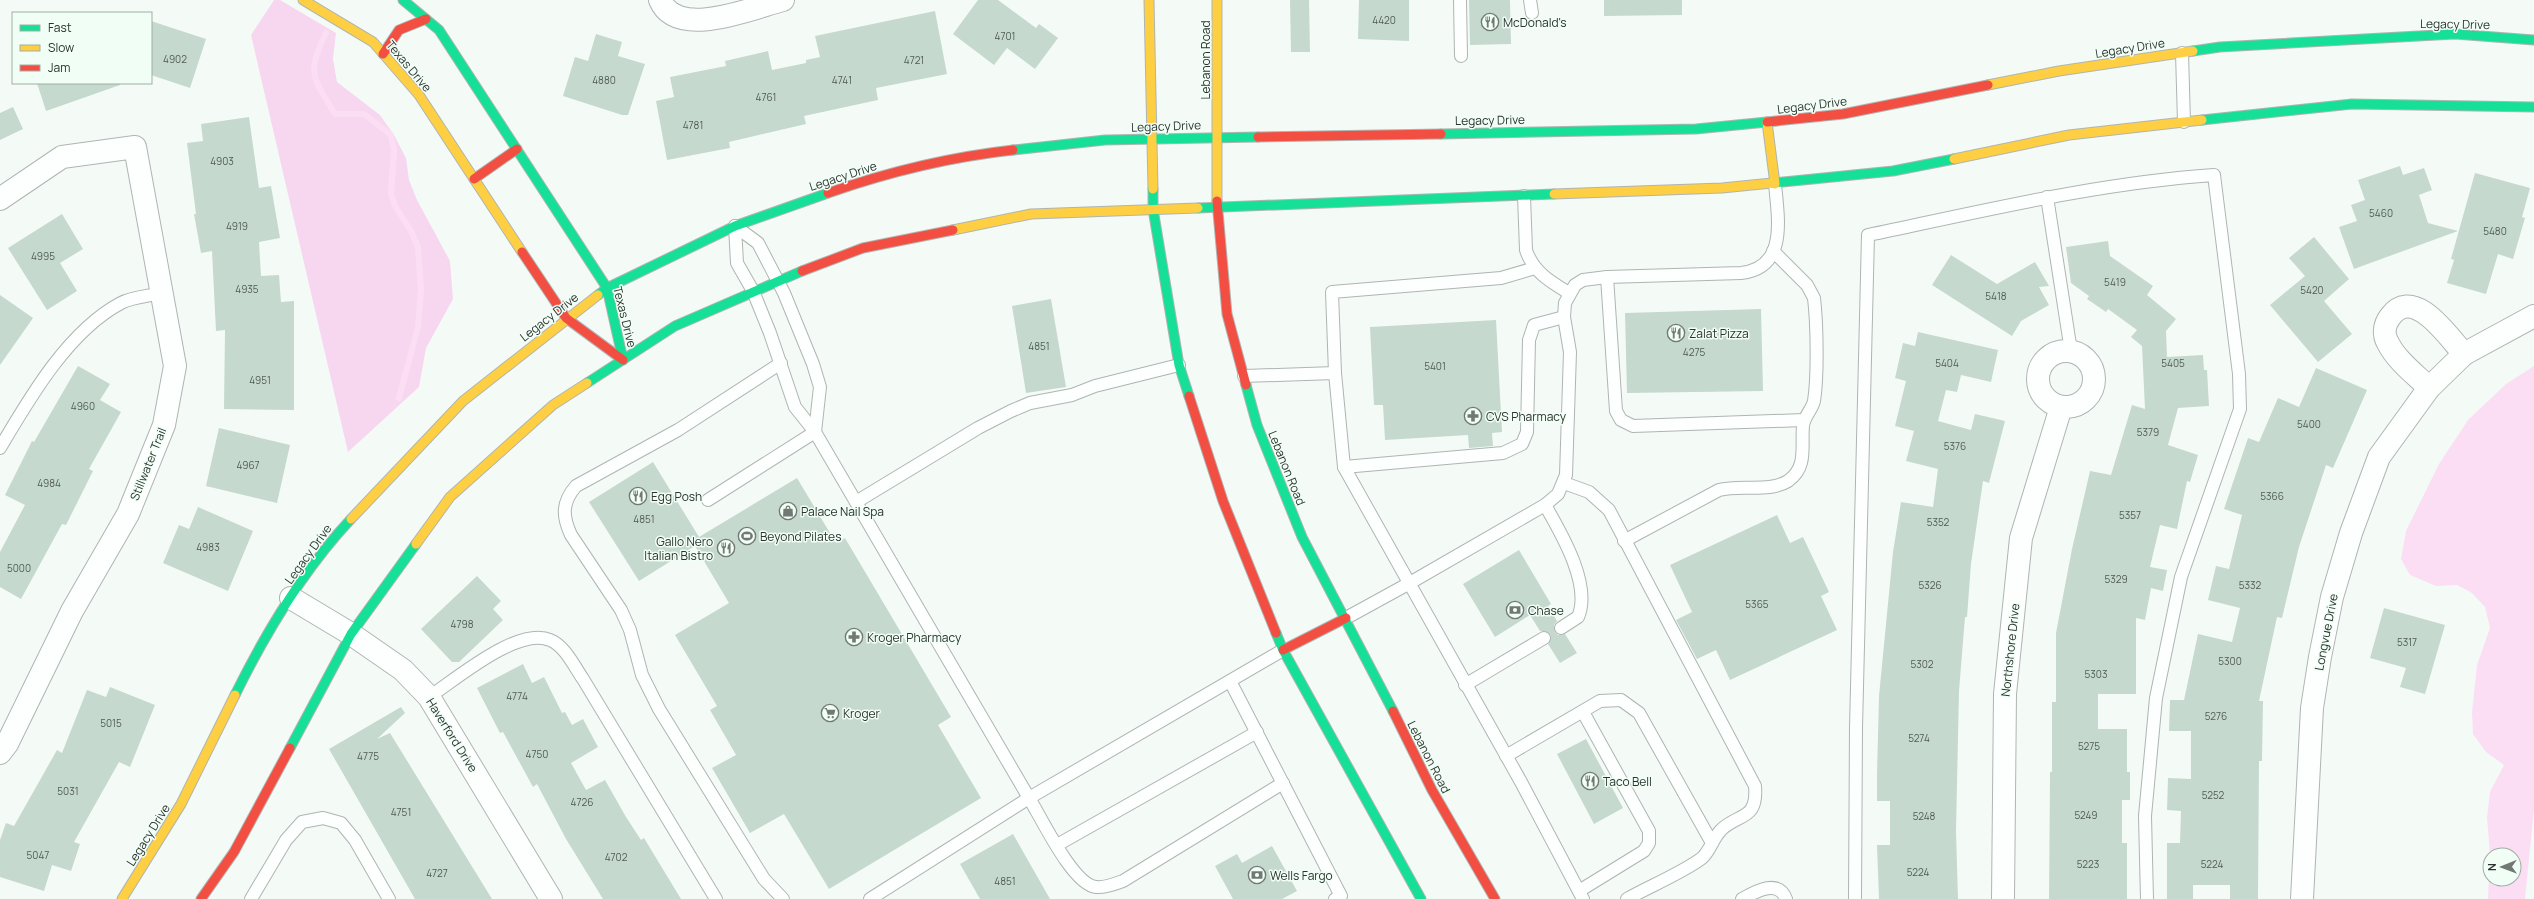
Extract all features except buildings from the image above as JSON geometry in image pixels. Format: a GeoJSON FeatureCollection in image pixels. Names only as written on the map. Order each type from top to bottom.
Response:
{"type":"FeatureCollection","features":[{"type":"Feature","properties":{"kind":"main road","name":"Texas Drive"},"geometry":{"type":"LineString","coordinates":[[303,0],[373,42],[419,96],[566,318],[623,360]]}},
{"type":"Feature","properties":{"kind":"main road"},"geometry":{"type":"LineString","coordinates":[[322,12],[327,0]]}},
{"type":"Feature","properties":{"kind":"main road","name":"Texas Drive"},"geometry":{"type":"LineString","coordinates":[[402,0],[439,30],[607,288],[623,360]]}},
{"type":"Feature","properties":{"kind":"main road"},"geometry":{"type":"LineString","coordinates":[[1149,0],[1151,138],[1154,209],[1179,365],[1223,501],[1283,650],[1421,899]]}},
{"type":"Feature","properties":{"kind":"main road","name":"Lebanon Road"},"geometry":{"type":"LineString","coordinates":[[1216,0],[1218,137],[1217,207],[1228,314],[1257,425],[1302,537],[1346,618],[1432,790],[1495,899]]}},
{"type":"Feature","properties":{"kind":"main road"},"geometry":{"type":"LineString","coordinates":[[383,54],[394,33],[401,27],[426,19]]}},
{"type":"Feature","properties":{"kind":"main road","name":"Legacy Drive"},"geometry":{"type":"LineString","coordinates":[[122,899],[181,804],[262,641],[334,537],[463,401],[566,318],[607,288],[735,226],[869,179],[968,155],[1105,140],[1696,129],[1843,114],[2059,72],[2220,47],[2455,34],[2534,40]]}},
{"type":"Feature","properties":{"kind":"main road"},"geometry":{"type":"LineString","coordinates":[[201,899],[234,852],[351,634],[450,497],[553,405],[675,326],[778,280],[863,248],[985,221],[1031,214],[1524,196],[1775,184],[1893,171],[2070,135],[2352,104],[2534,108]]}},
{"type":"Feature","properties":{"kind":"main road"},"geometry":{"type":"LineString","coordinates":[[1767,122],[1775,184]]}},
{"type":"Feature","properties":{"kind":"main road"},"geometry":{"type":"LineString","coordinates":[[474,178],[516,149]]}},
{"type":"Feature","properties":{"kind":"main road"},"geometry":{"type":"LineString","coordinates":[[1283,650],[1346,618]]}},
{"type":"Feature","properties":{"kind":"street"},"geometry":{"type":"LineString","coordinates":[[660,0],[667,11],[678,18],[700,21],[783,0]]}},
{"type":"Feature","properties":{"kind":"street","name":"Stillwater Trail"},"geometry":{"type":"LineString","coordinates":[[0,199],[62,157],[135,147],[175,366],[164,425],[128,514],[72,611],[7,744],[0,754]]}},
{"type":"Feature","properties":{"kind":"street"},"geometry":{"type":"LineString","coordinates":[[2429,388],[2388,344],[2385,328],[2394,313],[2405,307],[2422,310],[2464,354]]}},
{"type":"Feature","properties":{"kind":"street","name":"Longvue Drive"},"geometry":{"type":"LineString","coordinates":[[2302,899],[2312,708],[2332,597],[2351,533],[2379,457],[2429,388],[2464,354],[2534,316]]}},
{"type":"Feature","properties":{"kind":"street"},"geometry":{"type":"LineString","coordinates":[[2060,351],[2071,351],[2082,355],[2089,363],[2094,373],[2094,384],[2090,394],[2082,402],[2072,407],[2061,407],[2051,403],[2043,395],[2038,385],[2038,374],[2042,364],[2050,356],[2060,351]]}},
{"type":"Feature","properties":{"kind":"street","name":"Northshore Drive"},"geometry":{"type":"LineString","coordinates":[[2003,899],[2005,694],[2021,538],[2061,407]]}},
{"type":"Feature","properties":{"kind":"street","name":"Haverford Drive"},"geometry":{"type":"LineString","coordinates":[[291,598],[351,634],[402,670],[429,697],[551,899]]}},
{"type":"Feature","properties":{"kind":"lane"},"geometry":{"type":"LineString","coordinates":[[1460,0],[1461,56]]}},
{"type":"Feature","properties":{"kind":"lane"},"geometry":{"type":"LineString","coordinates":[[1530,0],[1532,13]]}},
{"type":"Feature","properties":{"kind":"lane"},"geometry":{"type":"LineString","coordinates":[[2182,53],[2184,122]]}},
{"type":"Feature","properties":{"kind":"lane"},"geometry":{"type":"LineString","coordinates":[[1855,899],[1856,728],[1868,235],[2047,197],[2154,179],[2214,175],[2239,374],[2240,409],[2182,577],[2156,698],[2145,816],[2147,899]]}},
{"type":"Feature","properties":{"kind":"lane"},"geometry":{"type":"LineString","coordinates":[[1346,618],[1408,584],[1545,504],[1558,494],[1564,484],[1570,352],[1564,317],[1565,303],[1575,285],[1583,280],[1607,277],[1750,272],[1768,260],[1773,251],[1779,226],[1775,184]]}},
{"type":"Feature","properties":{"kind":"lane"},"geometry":{"type":"LineString","coordinates":[[1524,196],[1526,250],[1535,268],[1548,280],[1569,294]]}},
{"type":"Feature","properties":{"kind":"lane"},"geometry":{"type":"LineString","coordinates":[[2047,197],[2071,351]]}},
{"type":"Feature","properties":{"kind":"lane"},"geometry":{"type":"LineString","coordinates":[[735,226],[758,244],[778,280],[804,339],[820,386],[815,432]]}},
{"type":"Feature","properties":{"kind":"lane"},"geometry":{"type":"LineString","coordinates":[[735,226],[737,263],[752,291],[781,363],[795,407],[815,432],[1029,798],[1073,872],[1083,883],[1096,887],[1107,886],[1123,881],[1283,783]]}},
{"type":"Feature","properties":{"kind":"lane"},"geometry":{"type":"LineString","coordinates":[[1624,540],[1719,490],[1734,486],[1774,487],[1788,481],[1796,473],[1803,461],[1804,420],[1812,407],[1815,390],[1814,298],[1807,285],[1773,251]]}},
{"type":"Feature","properties":{"kind":"lane"},"geometry":{"type":"LineString","coordinates":[[1535,268],[1501,278],[1332,292],[1336,373],[1344,467],[1408,584],[1506,756],[1581,895],[1644,851],[1649,843],[1650,831],[1583,712]]}},
{"type":"Feature","properties":{"kind":"lane"},"geometry":{"type":"LineString","coordinates":[[1607,277],[1616,411],[1621,420],[1633,426],[1804,420]]}},
{"type":"Feature","properties":{"kind":"lane"},"geometry":{"type":"LineString","coordinates":[[0,448],[34,390],[92,321],[122,302],[162,293]]}},
{"type":"Feature","properties":{"kind":"lane"},"geometry":{"type":"LineString","coordinates":[[1344,467],[1503,454],[1522,444],[1527,432],[1529,340],[1534,326],[1564,317]]}},
{"type":"Feature","properties":{"kind":"lane"},"geometry":{"type":"LineString","coordinates":[[781,363],[678,430],[576,486],[567,496],[564,509],[565,522],[571,535],[621,610],[630,630],[642,675],[659,709],[764,879],[784,899]]}},
{"type":"Feature","properties":{"kind":"lane"},"geometry":{"type":"LineString","coordinates":[[856,502],[978,428],[1011,411],[1030,403],[1072,395],[1095,386],[1179,365]]}},
{"type":"Feature","properties":{"kind":"lane"},"geometry":{"type":"LineString","coordinates":[[1244,376],[1336,373]]}},
{"type":"Feature","properties":{"kind":"lane"},"geometry":{"type":"LineString","coordinates":[[708,500],[815,432]]}},
{"type":"Feature","properties":{"kind":"lane"},"geometry":{"type":"LineString","coordinates":[[1564,484],[1589,492],[1604,504],[1755,786],[1756,797],[1751,810],[1742,819],[1721,829],[1703,857],[1627,899]]}},
{"type":"Feature","properties":{"kind":"lane"},"geometry":{"type":"LineString","coordinates":[[1545,504],[1571,552],[1582,599],[1578,617],[1561,628]]}},
{"type":"Feature","properties":{"kind":"lane"},"geometry":{"type":"LineString","coordinates":[[429,697],[488,658],[522,639],[538,637],[550,640],[562,648],[583,679],[716,899]]}},
{"type":"Feature","properties":{"kind":"lane"},"geometry":{"type":"LineString","coordinates":[[1465,685],[1544,638]]}},
{"type":"Feature","properties":{"kind":"lane"},"geometry":{"type":"LineString","coordinates":[[870,899],[1029,798],[1283,650]]}},
{"type":"Feature","properties":{"kind":"lane"},"geometry":{"type":"LineString","coordinates":[[1230,681],[1341,896],[1335,899]]}},
{"type":"Feature","properties":{"kind":"lane"},"geometry":{"type":"LineString","coordinates":[[1506,756],[1600,702],[1621,700],[1639,713],[1712,843]]}},
{"type":"Feature","properties":{"kind":"lane"},"geometry":{"type":"LineString","coordinates":[[1057,845],[1257,732]]}},
{"type":"Feature","properties":{"kind":"lane"},"geometry":{"type":"LineString","coordinates":[[251,899],[286,840],[296,828],[302,822],[323,818],[341,823],[355,840],[389,899]]}},
{"type":"Feature","properties":{"kind":"lane"},"geometry":{"type":"LineString","coordinates":[[1742,899],[1762,888],[1774,888],[1784,894],[1786,899]]}},
{"type":"Feature","properties":{"kind":"shaded area"},"geometry":{"type":"Polygon","coordinates":[[[274,0],[280,0],[336,33],[333,59],[337,82],[380,115],[394,135],[406,158],[409,180],[417,200],[450,261],[453,299],[426,348],[419,387],[348,452],[251,35],[274,0]]]}},
{"type":"Feature","properties":{"kind":"shaded area"},"geometry":{"type":"Polygon","coordinates":[[[2534,366],[2534,809],[2525,899],[2488,899],[2489,887],[2522,887],[2522,847],[2489,847],[2487,817],[2490,792],[2504,765],[2486,752],[2473,734],[2472,712],[2477,665],[2490,628],[2485,607],[2472,593],[2457,585],[2436,586],[2410,575],[2401,559],[2406,531],[2439,464],[2468,420],[2506,384],[2534,366]]]}},
{"type":"Feature","properties":{"kind":"waterway"},"geometry":{"type":"LineString","coordinates":[[326,33],[316,57],[314,67],[317,83],[335,114],[364,114],[391,135],[394,150],[391,193],[395,206],[411,231],[418,247],[421,290],[418,327],[399,398]]}},
{"type":"Feature","properties":{"kind":"traffic: fast"},"geometry":{"type":"LineString","coordinates":[[403,0],[439,30],[607,288],[623,360]]}},
{"type":"Feature","properties":{"kind":"traffic: fast"},"geometry":{"type":"LineString","coordinates":[[2193,51],[2220,47],[2455,34],[2534,40]]}},
{"type":"Feature","properties":{"kind":"traffic: fast"},"geometry":{"type":"LineString","coordinates":[[2202,120],[2352,104],[2534,107]]}},
{"type":"Feature","properties":{"kind":"traffic: fast"},"geometry":{"type":"LineString","coordinates":[[1441,134],[1696,129],[1767,122]]}},
{"type":"Feature","properties":{"kind":"traffic: fast"},"geometry":{"type":"LineString","coordinates":[[1013,150],[1105,140],[1258,137]]}},
{"type":"Feature","properties":{"kind":"traffic: fast"},"geometry":{"type":"LineString","coordinates":[[1772,183],[1893,171],[1954,159]]}},
{"type":"Feature","properties":{"kind":"traffic: fast"},"geometry":{"type":"LineString","coordinates":[[1153,189],[1153,209],[1179,365],[1189,396]]}},
{"type":"Feature","properties":{"kind":"traffic: fast"},"geometry":{"type":"LineString","coordinates":[[598,295],[607,288],[735,226],[828,193]]}},
{"type":"Feature","properties":{"kind":"traffic: fast"},"geometry":{"type":"LineString","coordinates":[[1198,208],[1554,194]]}},
{"type":"Feature","properties":{"kind":"traffic: fast"},"geometry":{"type":"LineString","coordinates":[[587,383],[675,326],[802,271]]}},
{"type":"Feature","properties":{"kind":"traffic: fast"},"geometry":{"type":"LineString","coordinates":[[1246,385],[1257,425],[1302,537],[1393,711]]}},
{"type":"Feature","properties":{"kind":"traffic: fast"},"geometry":{"type":"LineString","coordinates":[[235,695],[259,649],[287,602],[334,538],[351,519]]}},
{"type":"Feature","properties":{"kind":"traffic: fast"},"geometry":{"type":"LineString","coordinates":[[290,748],[351,634],[416,544]]}},
{"type":"Feature","properties":{"kind":"traffic: fast"},"geometry":{"type":"LineString","coordinates":[[1276,633],[1283,650],[1421,899]]}},
{"type":"Feature","properties":{"kind":"traffic: slow"},"geometry":{"type":"LineString","coordinates":[[303,0],[373,42],[419,95],[522,252]]}},
{"type":"Feature","properties":{"kind":"traffic: slow"},"geometry":{"type":"LineString","coordinates":[[1149,0],[1153,189]]}},
{"type":"Feature","properties":{"kind":"traffic: slow"},"geometry":{"type":"LineString","coordinates":[[1217,0],[1217,201]]}},
{"type":"Feature","properties":{"kind":"traffic: slow"},"geometry":{"type":"LineString","coordinates":[[1988,85],[2059,71],[2193,51]]}},
{"type":"Feature","properties":{"kind":"traffic: slow"},"geometry":{"type":"LineString","coordinates":[[1954,159],[2069,135],[2202,120]]}},
{"type":"Feature","properties":{"kind":"traffic: slow"},"geometry":{"type":"LineString","coordinates":[[1767,122],[1775,184]]}},
{"type":"Feature","properties":{"kind":"traffic: slow"},"geometry":{"type":"LineString","coordinates":[[1554,194],[1722,188],[1772,183]]}},
{"type":"Feature","properties":{"kind":"traffic: slow"},"geometry":{"type":"LineString","coordinates":[[953,230],[1031,214],[1198,208]]}},
{"type":"Feature","properties":{"kind":"traffic: slow"},"geometry":{"type":"LineString","coordinates":[[351,519],[463,401],[598,295]]}},
{"type":"Feature","properties":{"kind":"traffic: slow"},"geometry":{"type":"LineString","coordinates":[[416,544],[450,497],[553,405],[587,383]]}},
{"type":"Feature","properties":{"kind":"traffic: slow"},"geometry":{"type":"LineString","coordinates":[[122,899],[181,804],[235,695]]}},
{"type":"Feature","properties":{"kind":"traffic: jam"},"geometry":{"type":"LineString","coordinates":[[383,54],[399,30],[426,19]]}},
{"type":"Feature","properties":{"kind":"traffic: jam"},"geometry":{"type":"LineString","coordinates":[[1767,122],[1843,114],[1988,85]]}},
{"type":"Feature","properties":{"kind":"traffic: jam"},"geometry":{"type":"LineString","coordinates":[[1258,137],[1441,134]]}},
{"type":"Feature","properties":{"kind":"traffic: jam"},"geometry":{"type":"LineString","coordinates":[[474,179],[517,149]]}},
{"type":"Feature","properties":{"kind":"traffic: jam"},"geometry":{"type":"LineString","coordinates":[[828,193],[873,178],[919,166],[1013,150]]}},
{"type":"Feature","properties":{"kind":"traffic: jam"},"geometry":{"type":"LineString","coordinates":[[1217,201],[1227,314],[1246,385]]}},
{"type":"Feature","properties":{"kind":"traffic: jam"},"geometry":{"type":"LineString","coordinates":[[802,271],[863,248],[953,230]]}},
{"type":"Feature","properties":{"kind":"traffic: jam"},"geometry":{"type":"LineString","coordinates":[[522,252],[566,318],[623,360]]}},
{"type":"Feature","properties":{"kind":"traffic: jam"},"geometry":{"type":"LineString","coordinates":[[1189,396],[1223,501],[1276,633]]}},
{"type":"Feature","properties":{"kind":"traffic: jam"},"geometry":{"type":"LineString","coordinates":[[1283,650],[1346,618]]}},
{"type":"Feature","properties":{"kind":"traffic: jam"},"geometry":{"type":"LineString","coordinates":[[1393,711],[1432,790],[1495,899]]}},
{"type":"Feature","properties":{"kind":"traffic: jam"},"geometry":{"type":"LineString","coordinates":[[201,899],[234,852],[290,748]]}},
{"type":"Feature","properties":{"kind":"place","name":"McDonald's"},"geometry":{"type":"Point","coordinates":[1490,22]}},
{"type":"Feature","properties":{"kind":"place","name":"Zalat Pizza"},"geometry":{"type":"Point","coordinates":[1676,333]}},
{"type":"Feature","properties":{"kind":"place","name":"CVS Pharmacy"},"geometry":{"type":"Point","coordinates":[1473,416]}},
{"type":"Feature","properties":{"kind":"place","name":"Egg Posh"},"geometry":{"type":"Point","coordinates":[638,496]}},
{"type":"Feature","properties":{"kind":"place","name":"Palace Nail Spa"},"geometry":{"type":"Point","coordinates":[788,511]}},
{"type":"Feature","properties":{"kind":"place","name":"Beyond Pilates"},"geometry":{"type":"Point","coordinates":[747,536]}},
{"type":"Feature","properties":{"kind":"place","name":"Gallo Nero Italian Bistro"},"geometry":{"type":"Point","coordinates":[726,548]}},
{"type":"Feature","properties":{"kind":"place","name":"Chase"},"geometry":{"type":"Point","coordinates":[1515,610]}},
{"type":"Feature","properties":{"kind":"place","name":"Kroger Pharmacy"},"geometry":{"type":"Point","coordinates":[854,637]}},
{"type":"Feature","properties":{"kind":"place","name":"Kroger"},"geometry":{"type":"Point","coordinates":[830,713]}},
{"type":"Feature","properties":{"kind":"place","name":"Taco Bell"},"geometry":{"type":"Point","coordinates":[1590,781]}},
{"type":"Feature","properties":{"kind":"place","name":"Wells Fargo"},"geometry":{"type":"Point","coordinates":[1257,875]}}]}
